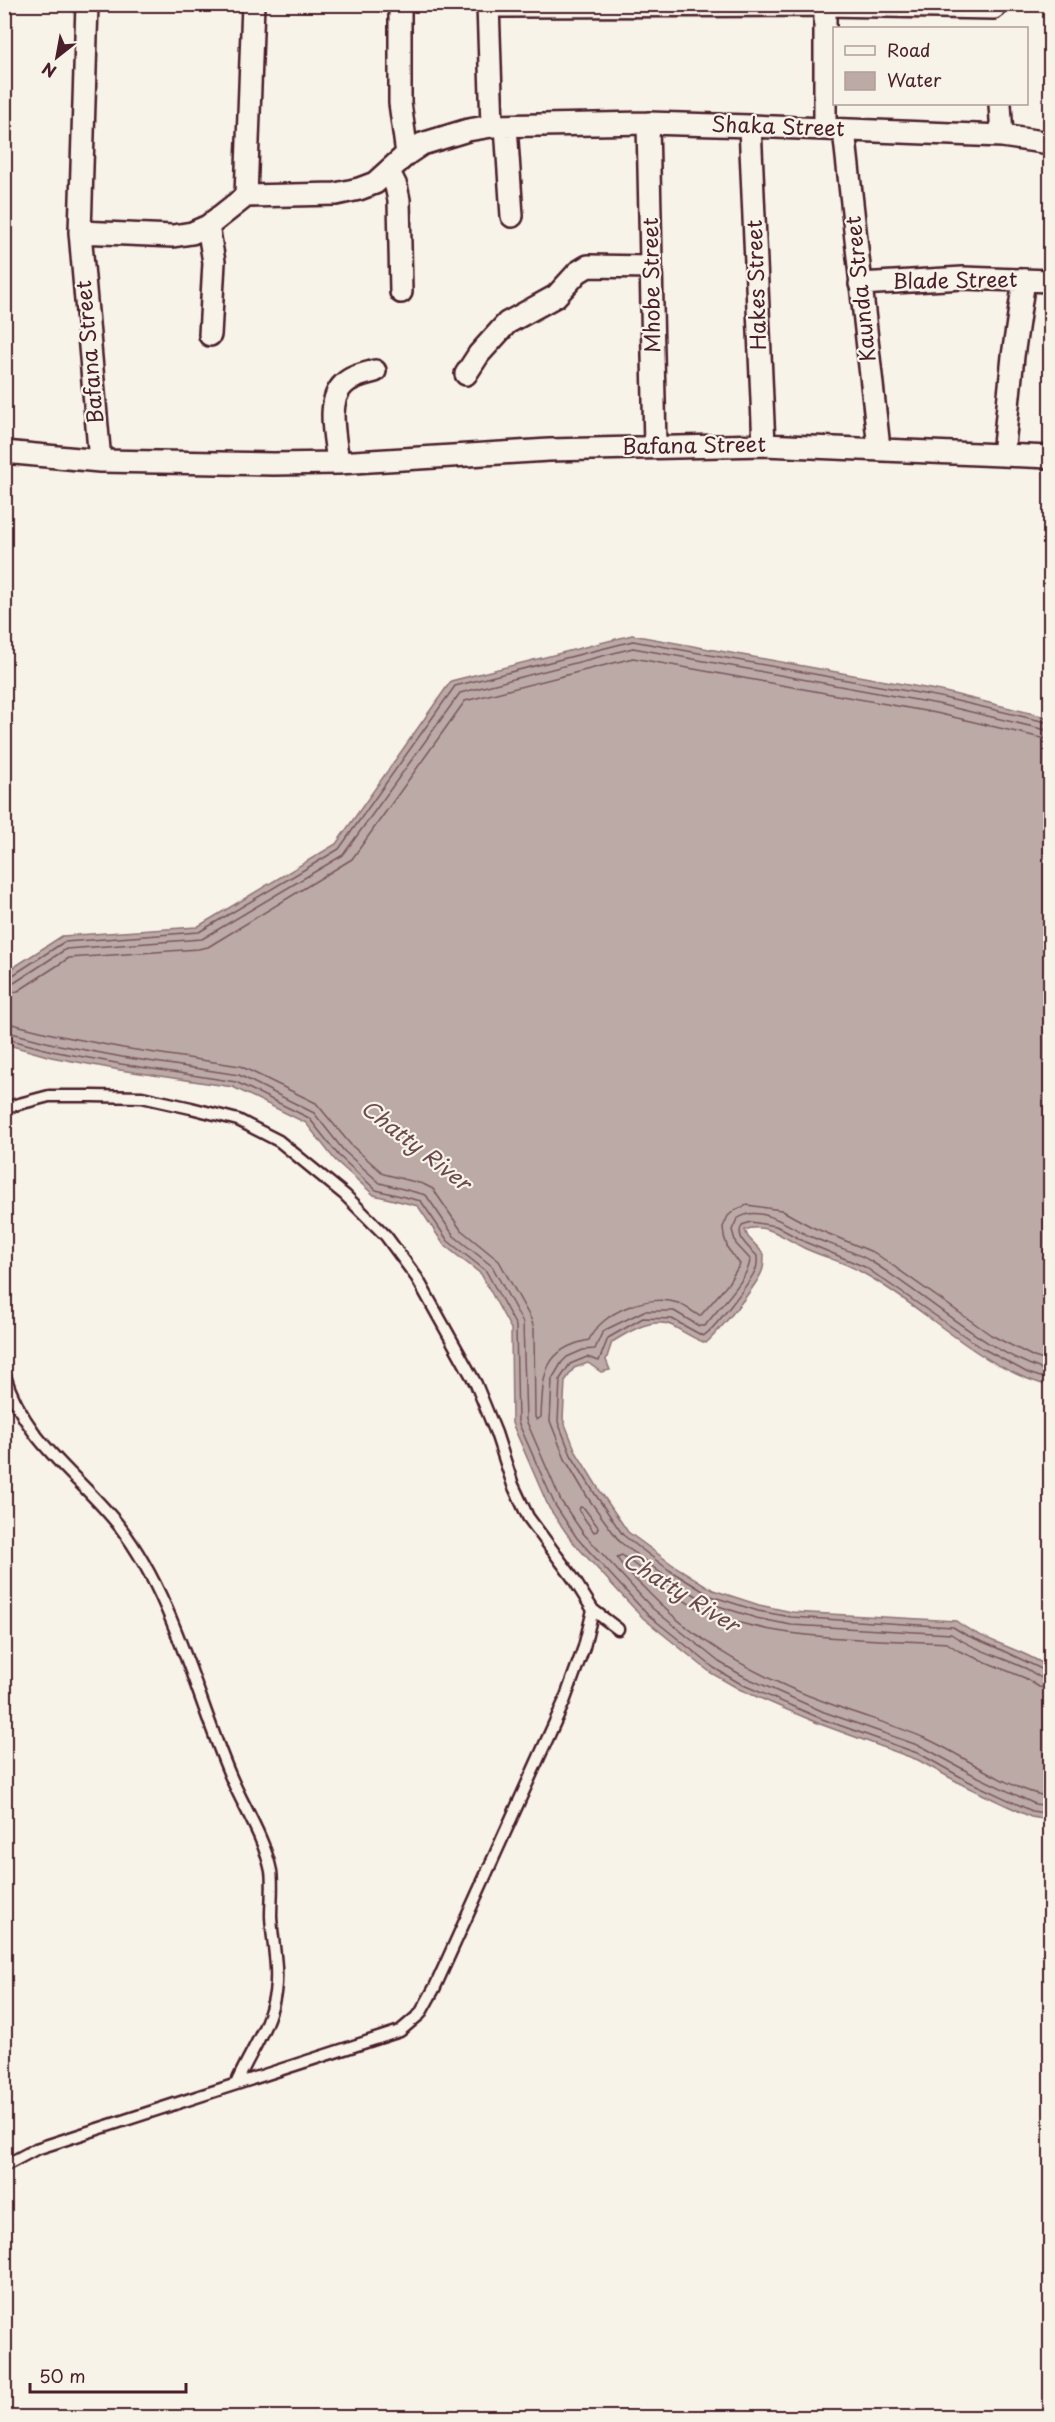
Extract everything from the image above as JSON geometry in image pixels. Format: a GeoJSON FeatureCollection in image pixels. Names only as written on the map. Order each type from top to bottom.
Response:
{"type":"FeatureCollection","features":[{"type":"Feature","properties":{"kind":"street","name":"Bafana Street"},"geometry":{"type":"LineString","coordinates":[[87,4],[80,232],[100,461],[338,463],[549,450],[764,445],[879,448],[1050,457]]}},
{"type":"Feature","properties":{"kind":"street"},"geometry":{"type":"LineString","coordinates":[[80,232],[173,236],[208,226],[246,196],[253,4]]}},
{"type":"Feature","properties":{"kind":"street"},"geometry":{"type":"LineString","coordinates":[[400,4],[399,91],[407,153]]}},
{"type":"Feature","properties":{"kind":"street"},"geometry":{"type":"LineString","coordinates":[[512,216],[499,126],[488,5],[825,5],[994,14]]}},
{"type":"Feature","properties":{"kind":"street","name":"Kaunda Street"},"geometry":{"type":"LineString","coordinates":[[825,5],[835,130],[860,284],[879,448]]}},
{"type":"Feature","properties":{"kind":"street"},"geometry":{"type":"LineString","coordinates":[[1000,105],[1002,136]]}},
{"type":"Feature","properties":{"kind":"street","name":"Shaka Street"},"geometry":{"type":"LineString","coordinates":[[246,196],[336,194],[359,189],[375,183],[407,153],[422,144],[446,135],[499,126],[648,123],[750,126],[1002,136],[1050,143]]}},
{"type":"Feature","properties":{"kind":"street","name":"Mhobe Street"},"geometry":{"type":"LineString","coordinates":[[648,123],[655,446]]}},
{"type":"Feature","properties":{"kind":"street","name":"Hakes Street"},"geometry":{"type":"LineString","coordinates":[[750,126],[764,445]]}},
{"type":"Feature","properties":{"kind":"street"},"geometry":{"type":"LineString","coordinates":[[389,172],[396,186],[399,200],[401,292]]}},
{"type":"Feature","properties":{"kind":"street"},"geometry":{"type":"LineString","coordinates":[[208,226],[214,262],[210,335]]}},
{"type":"Feature","properties":{"kind":"street"},"geometry":{"type":"LineString","coordinates":[[466,374],[479,354],[507,323],[556,296],[578,272],[588,266],[651,267]]}},
{"type":"Feature","properties":{"kind":"street","name":"Blade Street"},"geometry":{"type":"LineString","coordinates":[[860,284],[963,278],[1050,281]]}},
{"type":"Feature","properties":{"kind":"street"},"geometry":{"type":"LineString","coordinates":[[1003,455],[1012,356],[1024,280]]}},
{"type":"Feature","properties":{"kind":"street"},"geometry":{"type":"LineString","coordinates":[[338,463],[334,411],[338,392],[345,383],[356,376],[375,370]]}},
{"type":"Feature","properties":{"kind":"street"},"geometry":{"type":"LineString","coordinates":[[4,453],[100,461]]}},
{"type":"Feature","properties":{"kind":"lane"},"geometry":{"type":"LineString","coordinates":[[4,1108],[49,1096],[142,1097],[191,1108],[238,1120],[279,1141],[345,1195],[386,1236],[417,1278],[476,1384],[496,1432],[513,1485],[528,1517],[573,1578],[593,1610],[618,1629]]}},
{"type":"Feature","properties":{"kind":"lane"},"geometry":{"type":"LineString","coordinates":[[4,1373],[24,1421],[49,1452],[120,1527],[156,1586],[226,1766],[260,1838],[271,1870],[275,1990],[270,2014],[261,2038],[247,2059],[236,2084]]}},
{"type":"Feature","properties":{"kind":"lane"},"geometry":{"type":"LineString","coordinates":[[4,2166],[36,2149],[400,2031],[420,2013],[440,1977],[564,1702],[584,1647],[593,1610]]}},
{"type":"Feature","properties":{"kind":"water","name":"Chatty River"},"geometry":{"type":"Polygon","coordinates":[[[632,635],[941,691],[1050,718],[1050,1386],[999,1366],[886,1287],[856,1269],[804,1248],[776,1233],[753,1228],[745,1230],[748,1237],[764,1254],[763,1268],[747,1295],[712,1337],[706,1343],[665,1323],[641,1326],[626,1334],[612,1342],[606,1360],[610,1370],[601,1372],[588,1363],[574,1368],[565,1381],[563,1419],[576,1452],[628,1532],[673,1565],[713,1590],[759,1605],[792,1612],[956,1621],[1050,1668],[1050,1820],[1031,1817],[965,1786],[918,1760],[820,1724],[739,1689],[711,1673],[643,1618],[572,1541],[549,1508],[512,1423],[511,1329],[481,1274],[444,1245],[418,1206],[374,1195],[335,1160],[306,1123],[233,1087],[51,1057],[5,1044],[5,973],[62,936],[197,927],[336,844],[451,681],[632,635]]]}}]}
